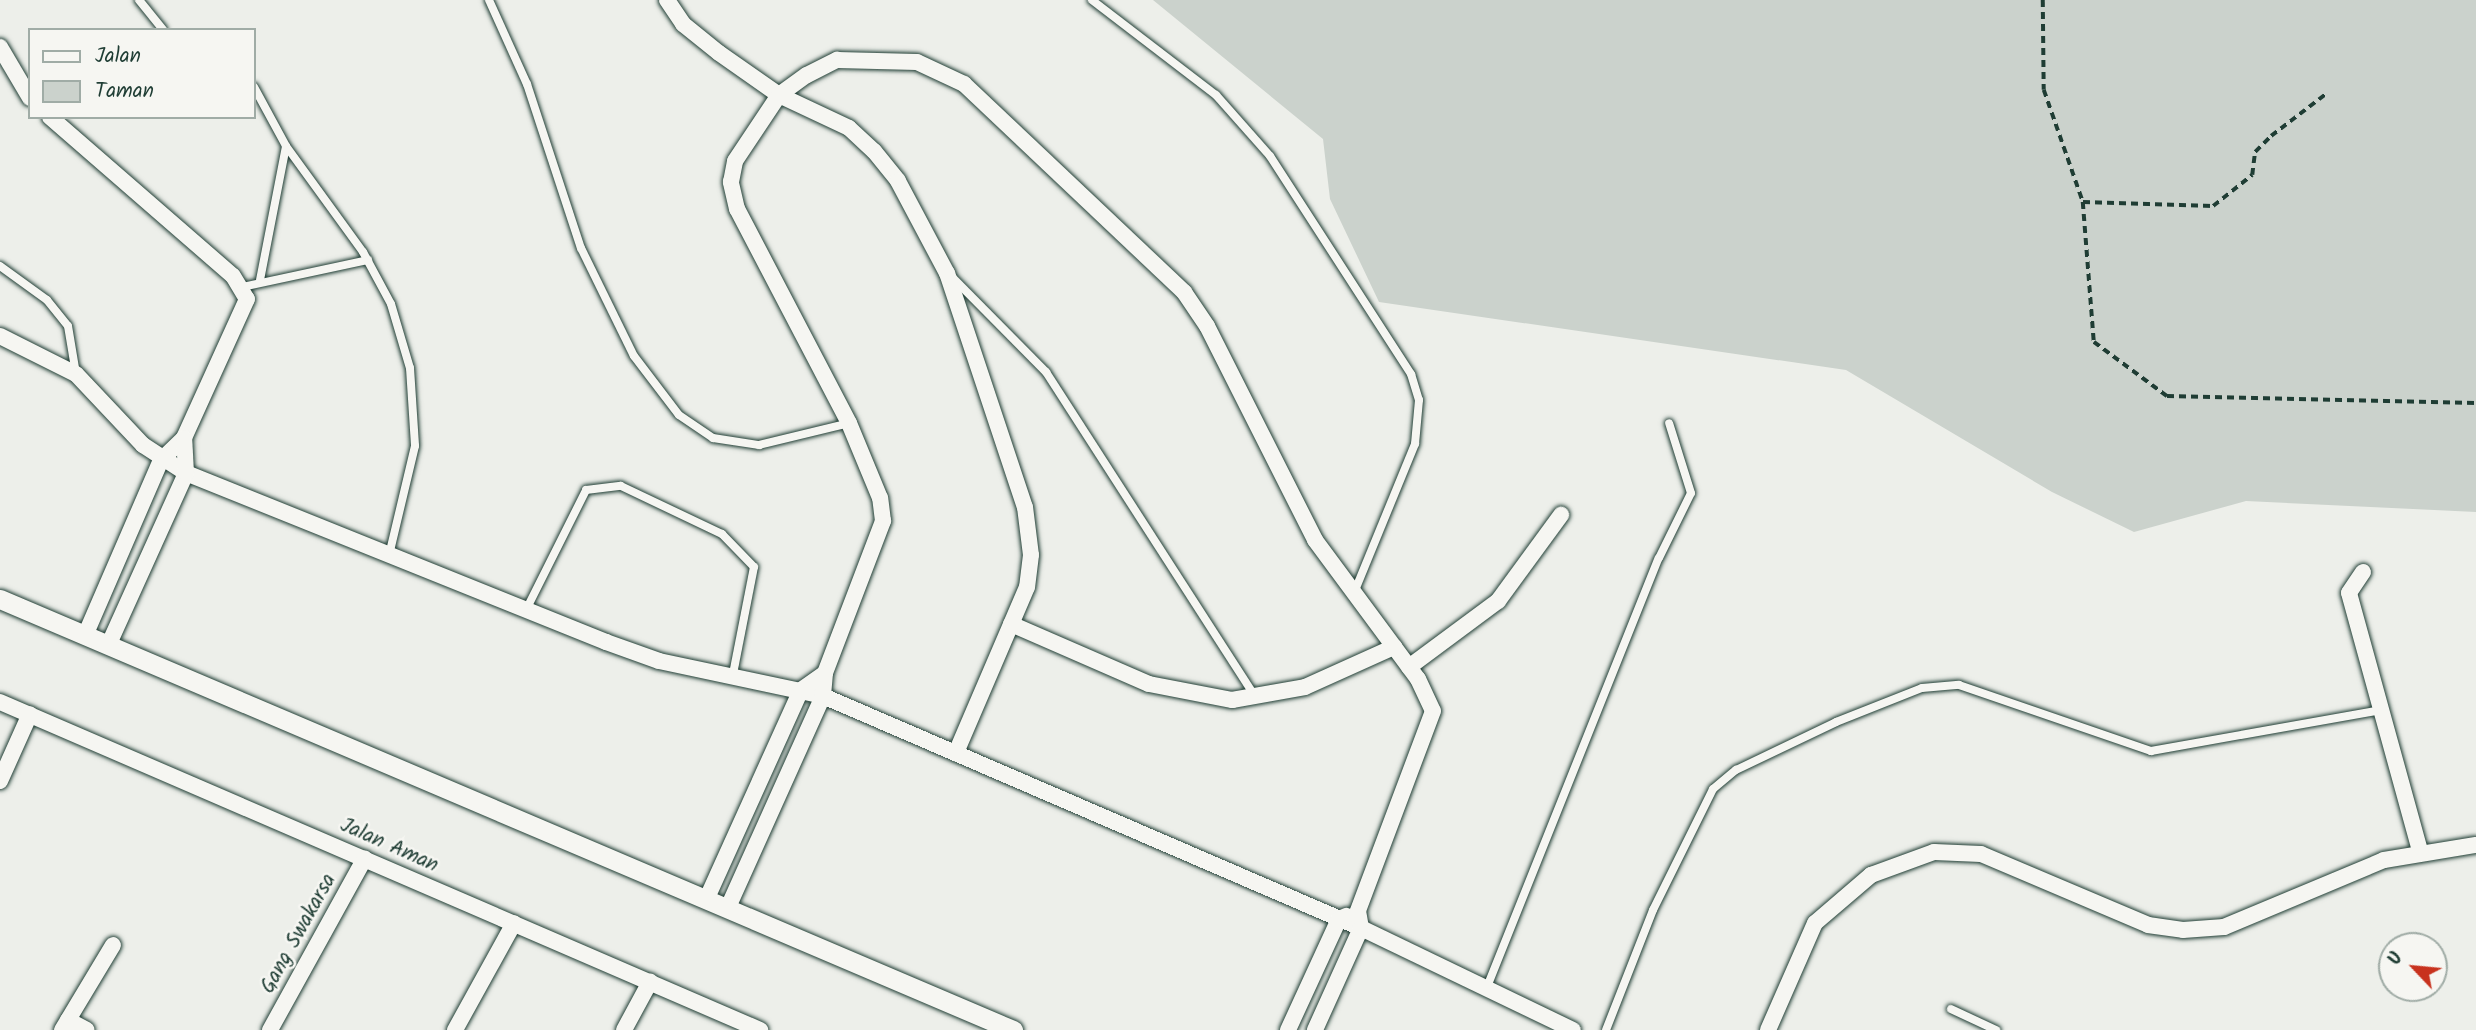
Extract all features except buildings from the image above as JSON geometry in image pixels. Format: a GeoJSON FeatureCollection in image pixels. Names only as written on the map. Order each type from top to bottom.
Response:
{"type":"FeatureCollection","features":[{"type":"Feature","properties":{"kind":"street"},"geometry":{"type":"LineString","coordinates":[[667,0],[683,24],[779,95],[849,128],[874,151],[898,181],[947,273],[1025,507],[1031,555],[1027,587],[956,753]]}},
{"type":"Feature","properties":{"kind":"street"},"geometry":{"type":"LineString","coordinates":[[0,47],[28,95]]}},
{"type":"Feature","properties":{"kind":"street"},"geometry":{"type":"LineString","coordinates":[[728,907],[823,696],[825,673],[883,521],[849,423],[737,209],[731,182],[735,161],[779,95],[837,60],[917,62],[964,84],[1184,292],[1208,326],[1315,540],[1409,667],[1433,711],[1358,911],[1361,928],[1315,1030]]}},
{"type":"Feature","properties":{"kind":"street"},"geometry":{"type":"LineString","coordinates":[[52,119],[243,287],[247,299],[240,321],[184,438],[160,460],[85,636]]}},
{"type":"Feature","properties":{"kind":"street"},"geometry":{"type":"LineString","coordinates":[[0,336],[76,373],[160,460],[186,473],[390,551],[659,661],[733,674],[823,696],[1361,928],[1573,1030]]}},
{"type":"Feature","properties":{"kind":"street"},"geometry":{"type":"LineString","coordinates":[[108,646],[186,473],[184,438]]}},
{"type":"Feature","properties":{"kind":"street"},"geometry":{"type":"LineString","coordinates":[[1409,667],[1497,601],[1561,515]]}},
{"type":"Feature","properties":{"kind":"street"},"geometry":{"type":"LineString","coordinates":[[2363,572],[2349,593],[2420,850]]}},
{"type":"Feature","properties":{"kind":"street"},"geometry":{"type":"LineString","coordinates":[[0,599],[1013,1030]]}},
{"type":"Feature","properties":{"kind":"street"},"geometry":{"type":"LineString","coordinates":[[1012,624],[1149,684],[1196,697],[1256,697],[1306,687],[1394,647]]}},
{"type":"Feature","properties":{"kind":"street"},"geometry":{"type":"LineString","coordinates":[[707,898],[801,690],[825,673]]}},
{"type":"Feature","properties":{"kind":"street","name":"Jalan Aman"},"geometry":{"type":"LineString","coordinates":[[0,702],[760,1030]]}},
{"type":"Feature","properties":{"kind":"street"},"geometry":{"type":"LineString","coordinates":[[0,781],[30,714]]}},
{"type":"Feature","properties":{"kind":"street"},"geometry":{"type":"LineString","coordinates":[[1768,1030],[1815,923],[1871,875],[1899,862],[1934,852],[1981,854],[2148,925],[2183,930],[2224,927],[2420,850],[2476,845]]}},
{"type":"Feature","properties":{"kind":"street","name":"Gang Swakarsa"},"geometry":{"type":"LineString","coordinates":[[270,1030],[365,858]]}},
{"type":"Feature","properties":{"kind":"street"},"geometry":{"type":"LineString","coordinates":[[1288,1030],[1339,919],[1358,911]]}},
{"type":"Feature","properties":{"kind":"street"},"geometry":{"type":"LineString","coordinates":[[455,1030],[514,923]]}},
{"type":"Feature","properties":{"kind":"street"},"geometry":{"type":"LineString","coordinates":[[88,1030],[65,1025],[113,946]]}},
{"type":"Feature","properties":{"kind":"street"},"geometry":{"type":"LineString","coordinates":[[624,1030],[650,982]]}},
{"type":"Feature","properties":{"kind":"lane"},"geometry":{"type":"LineString","coordinates":[[139,0],[161,28]]}},
{"type":"Feature","properties":{"kind":"lane"},"geometry":{"type":"LineString","coordinates":[[489,0],[527,84],[581,248],[634,356],[679,415],[713,438],[759,445],[849,423]]}},
{"type":"Feature","properties":{"kind":"lane"},"geometry":{"type":"LineString","coordinates":[[1092,0],[1206,86],[1269,156],[1411,374],[1419,400],[1415,444],[1354,593]]}},
{"type":"Feature","properties":{"kind":"lane"},"geometry":{"type":"LineString","coordinates":[[256,91],[286,146],[368,260],[391,304],[410,368],[415,446],[390,551]]}},
{"type":"Feature","properties":{"kind":"lane"},"geometry":{"type":"LineString","coordinates":[[260,280],[286,146]]}},
{"type":"Feature","properties":{"kind":"lane"},"geometry":{"type":"LineString","coordinates":[[243,287],[260,280],[368,260]]}},
{"type":"Feature","properties":{"kind":"lane"},"geometry":{"type":"LineString","coordinates":[[0,266],[47,300],[68,326],[76,373]]}},
{"type":"Feature","properties":{"kind":"lane"},"geometry":{"type":"LineString","coordinates":[[947,273],[1046,372],[1256,697]]}},
{"type":"Feature","properties":{"kind":"lane"},"geometry":{"type":"LineString","coordinates":[[1487,987],[1659,558],[1691,493],[1669,423]]}},
{"type":"Feature","properties":{"kind":"lane"},"geometry":{"type":"LineString","coordinates":[[527,608],[586,490],[621,486],[722,534],[754,567],[733,674]]}},
{"type":"Feature","properties":{"kind":"lane"},"geometry":{"type":"LineString","coordinates":[[1606,1030],[1653,910],[1713,789],[1736,770],[1836,722],[1922,688],[1959,685],[2151,751],[2381,710]]}},
{"type":"Feature","properties":{"kind":"lane"},"geometry":{"type":"LineString","coordinates":[[1951,1009],[1996,1030]]}},
{"type":"Feature","properties":{"kind":"path"},"geometry":{"type":"LineString","coordinates":[[2043,0],[2044,90],[2083,202],[2094,342],[2167,396],[2476,403]]}},
{"type":"Feature","properties":{"kind":"path"},"geometry":{"type":"LineString","coordinates":[[2083,202],[2213,206],[2252,175],[2255,152],[2271,136],[2327,93]]}},
{"type":"Feature","properties":{"kind":"green space"},"geometry":{"type":"Polygon","coordinates":[[[1153,0],[2476,0],[2476,512],[2246,501],[2134,532],[2052,492],[1846,370],[1379,302],[1330,199],[1323,139],[1153,0]]]}}]}
